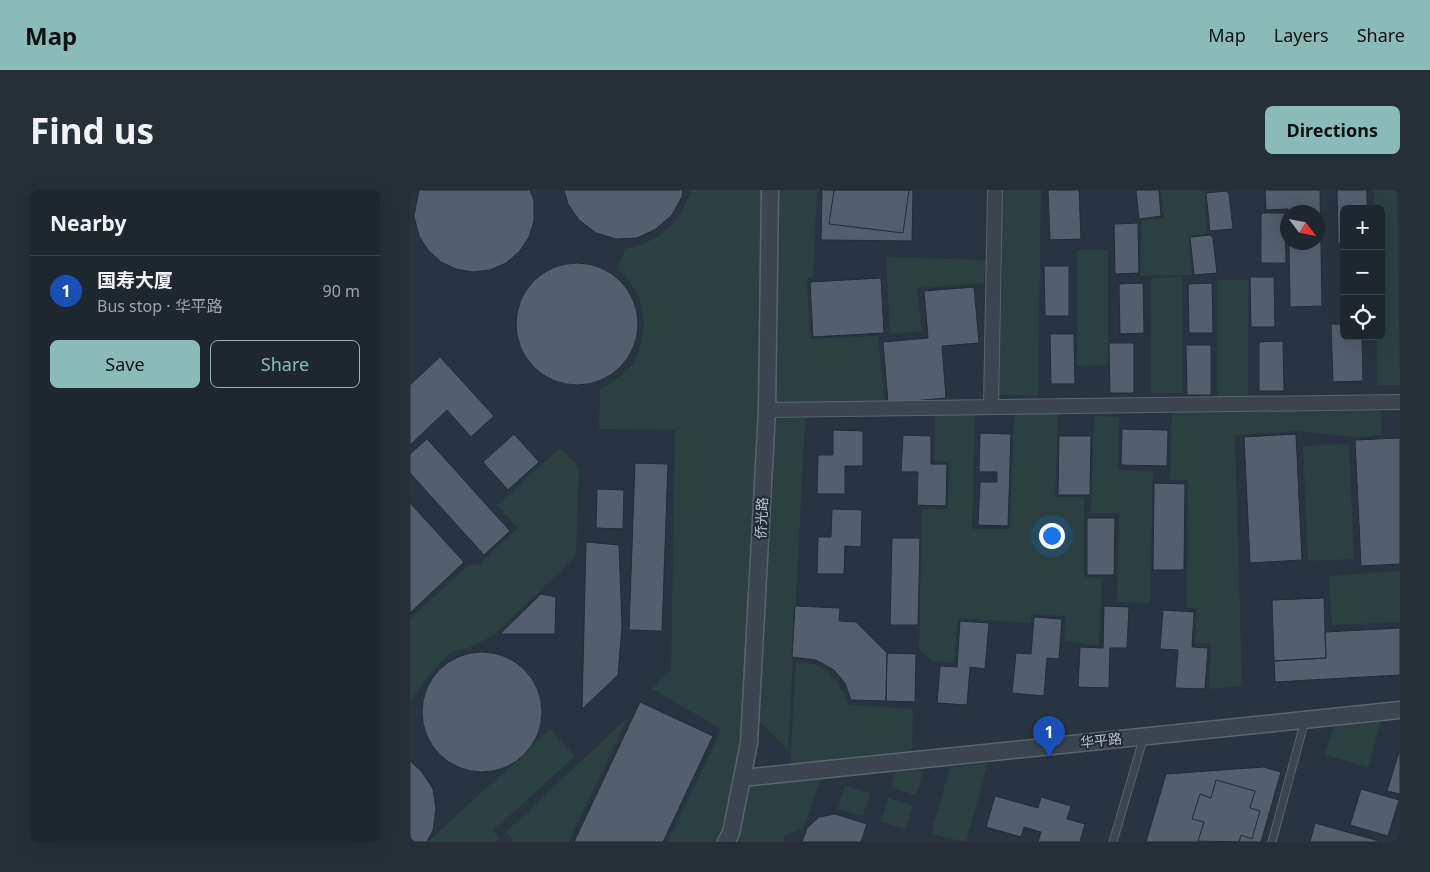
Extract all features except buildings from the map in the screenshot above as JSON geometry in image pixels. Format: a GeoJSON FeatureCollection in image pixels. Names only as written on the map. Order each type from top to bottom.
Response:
{"type":"FeatureCollection","features":[{"type":"Feature","properties":{"kind":"street","name":"侨光路"},"geometry":{"type":"LineString","coordinates":[[726,842],[731,833],[749,743],[767,410],[770,190]]}},
{"type":"Feature","properties":{"kind":"street"},"geometry":{"type":"LineString","coordinates":[[991,407],[995,190]]}},
{"type":"Feature","properties":{"kind":"street"},"geometry":{"type":"LineString","coordinates":[[767,410],[1400,402]]}},
{"type":"Feature","properties":{"kind":"street","name":"华平路"},"geometry":{"type":"LineString","coordinates":[[742,778],[1400,710]]}},
{"type":"Feature","properties":{"kind":"lane"},"geometry":{"type":"LineString","coordinates":[[1272,842],[1306,719]]}},
{"type":"Feature","properties":{"kind":"lane"},"geometry":{"type":"LineString","coordinates":[[1113,842],[1144,736]]}},
{"type":"Feature","properties":{"kind":"green space"},"geometry":{"type":"Polygon","coordinates":[[[691,190],[766,190],[765,410],[747,742],[724,842],[668,842],[721,729],[651,688],[671,670],[675,430],[599,429],[600,389],[618,378],[630,367],[637,356],[644,327],[642,305],[638,295],[633,286],[617,270],[625,249],[649,242],[667,230],[681,213],[691,190]]]}},
{"type":"Feature","properties":{"kind":"green space"},"geometry":{"type":"Polygon","coordinates":[[[775,190],[817,190],[813,277],[807,278],[810,339],[878,336],[885,402],[806,404],[788,750],[756,718],[775,190]]]}},
{"type":"Feature","properties":{"kind":"green space"},"geometry":{"type":"Polygon","coordinates":[[[1002,190],[1041,190],[1038,395],[999,395],[1002,190]]]}},
{"type":"Feature","properties":{"kind":"green space"},"geometry":{"type":"Polygon","coordinates":[[[1161,190],[1197,190],[1204,192],[1207,234],[1189,236],[1192,275],[1140,276],[1141,221],[1164,218],[1161,190]]]}},
{"type":"Feature","properties":{"kind":"green space"},"geometry":{"type":"Polygon","coordinates":[[[1374,190],[1397,190],[1400,385],[1377,385],[1377,340],[1385,340],[1385,205],[1374,205],[1374,190]]]}},
{"type":"Feature","properties":{"kind":"green space"},"geometry":{"type":"Polygon","coordinates":[[[1077,250],[1108,250],[1108,365],[1077,366],[1077,250]]]}},
{"type":"Feature","properties":{"kind":"green space"},"geometry":{"type":"Polygon","coordinates":[[[886,257],[986,260],[984,283],[917,288],[922,331],[890,334],[886,257]]]}},
{"type":"Feature","properties":{"kind":"green space"},"geometry":{"type":"Polygon","coordinates":[[[1182,277],[1182,393],[1151,393],[1151,278],[1182,277]]]}},
{"type":"Feature","properties":{"kind":"green space"},"geometry":{"type":"Polygon","coordinates":[[[1217,280],[1248,280],[1248,396],[1217,396],[1217,280]]]}},
{"type":"Feature","properties":{"kind":"green space"},"geometry":{"type":"Polygon","coordinates":[[[1172,410],[1381,410],[1382,435],[1354,437],[1297,431],[1235,435],[1242,686],[1209,689],[1211,644],[1195,643],[1197,608],[1187,608],[1188,480],[1170,480],[1172,410]]]}},
{"type":"Feature","properties":{"kind":"green space"},"geometry":{"type":"Polygon","coordinates":[[[975,411],[972,529],[1010,529],[1014,414],[1058,413],[1055,497],[1084,497],[1084,577],[1102,578],[1099,645],[1064,641],[1066,616],[1032,614],[1030,623],[958,618],[954,663],[932,661],[919,649],[922,509],[948,509],[949,462],[934,461],[935,412],[975,411]]]}},
{"type":"Feature","properties":{"kind":"green space"},"geometry":{"type":"Polygon","coordinates":[[[1094,416],[1119,417],[1118,470],[1153,471],[1150,603],[1117,602],[1119,513],[1091,513],[1094,416]]]}},
{"type":"Feature","properties":{"kind":"green space"},"geometry":{"type":"Polygon","coordinates":[[[1349,444],[1354,559],[1308,561],[1303,446],[1349,444]]]}},
{"type":"Feature","properties":{"kind":"green space"},"geometry":{"type":"Polygon","coordinates":[[[560,448],[579,467],[576,556],[494,635],[468,648],[452,652],[435,668],[410,700],[410,619],[467,566],[478,565],[518,528],[497,505],[560,448]]]}},
{"type":"Feature","properties":{"kind":"green space"},"geometry":{"type":"Polygon","coordinates":[[[1400,571],[1400,622],[1332,625],[1329,576],[1400,571]]]}},
{"type":"Feature","properties":{"kind":"green space"},"geometry":{"type":"Polygon","coordinates":[[[796,662],[816,665],[824,669],[840,687],[849,705],[913,709],[912,755],[790,769],[796,662]]]}},
{"type":"Feature","properties":{"kind":"green space"},"geometry":{"type":"Polygon","coordinates":[[[628,717],[569,842],[514,842],[506,832],[628,717]]]}},
{"type":"Feature","properties":{"kind":"green space"},"geometry":{"type":"Polygon","coordinates":[[[1382,719],[1368,767],[1325,755],[1335,723],[1382,719]]]}},
{"type":"Feature","properties":{"kind":"green space"},"geometry":{"type":"Polygon","coordinates":[[[550,729],[575,756],[493,831],[499,838],[495,842],[428,842],[550,729]]]}},
{"type":"Feature","properties":{"kind":"green space"},"geometry":{"type":"Polygon","coordinates":[[[988,763],[966,842],[931,834],[950,767],[988,763]]]}},
{"type":"Feature","properties":{"kind":"green space"},"geometry":{"type":"Polygon","coordinates":[[[898,764],[923,772],[916,795],[891,788],[898,764]]]}},
{"type":"Feature","properties":{"kind":"green space"},"geometry":{"type":"Polygon","coordinates":[[[822,776],[803,828],[785,836],[783,842],[733,842],[746,783],[822,776]]]}},
{"type":"Feature","properties":{"kind":"green space"},"geometry":{"type":"Polygon","coordinates":[[[845,785],[870,793],[863,816],[838,809],[845,785]]]}},
{"type":"Feature","properties":{"kind":"green space"},"geometry":{"type":"Polygon","coordinates":[[[888,798],[913,806],[906,829],[881,822],[888,798]]]}},
{"type":"Feature","properties":{"kind":"place","name":"国寿大厦"},"geometry":{"type":"Point","coordinates":[1049,757]}}]}
